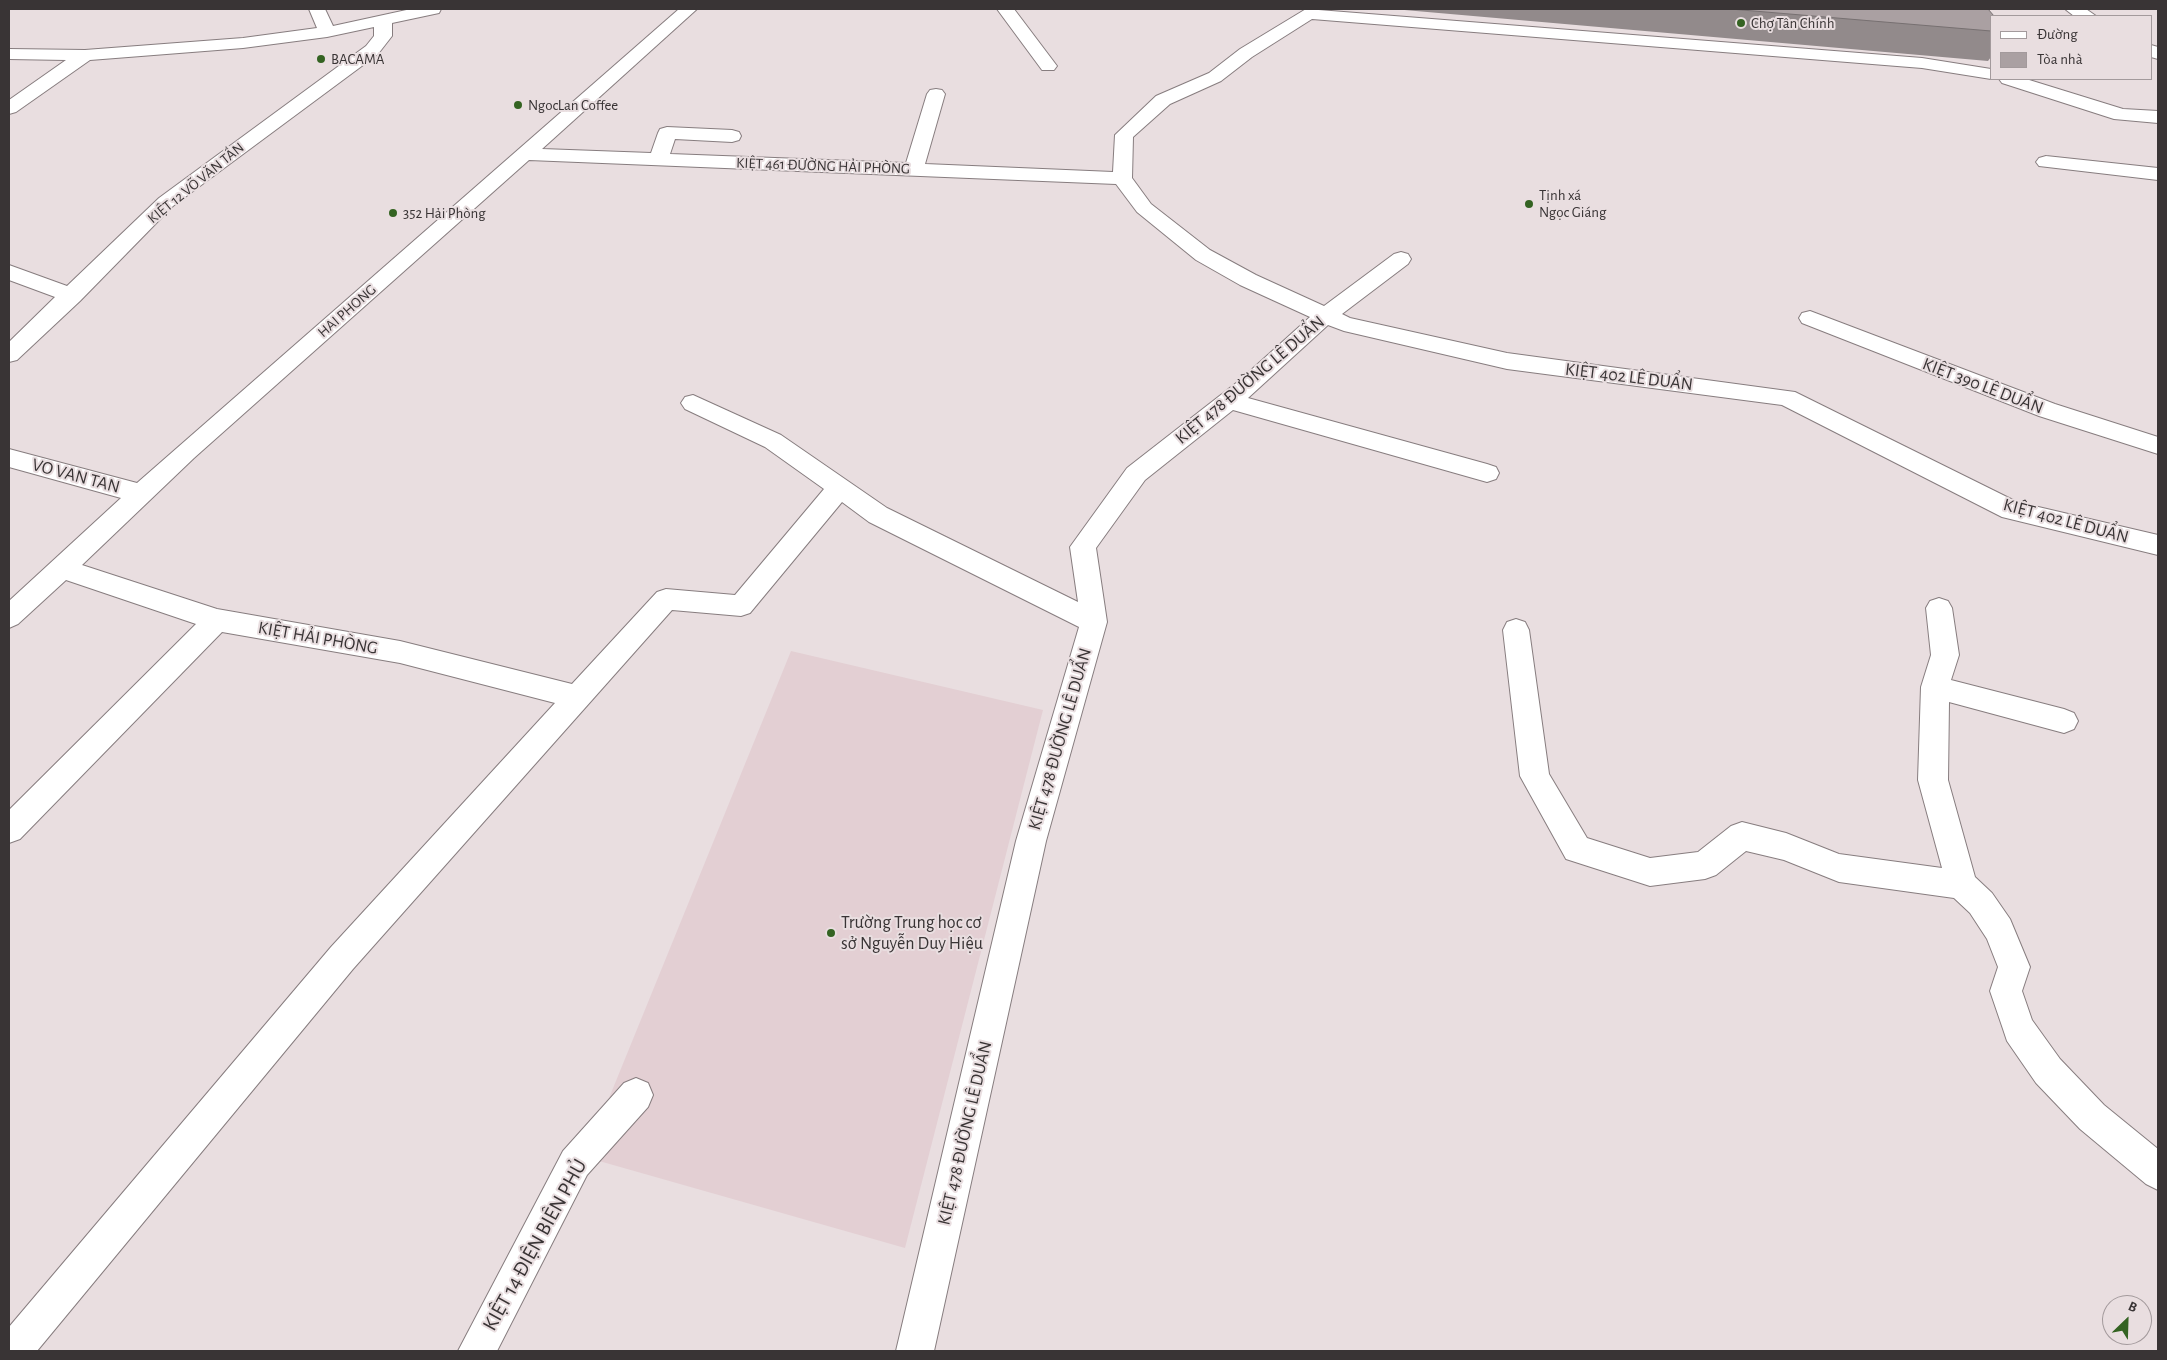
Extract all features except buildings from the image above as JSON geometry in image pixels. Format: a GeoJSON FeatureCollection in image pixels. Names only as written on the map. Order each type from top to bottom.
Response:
{"type":"FeatureCollection","features":[{"type":"Feature","properties":{"kind":"street"},"geometry":{"type":"LineString","coordinates":[[318,9],[327,32]]}},
{"type":"Feature","properties":{"kind":"street"},"geometry":{"type":"LineString","coordinates":[[9,54],[85,55],[243,43],[327,32],[433,9]]}},
{"type":"Feature","properties":{"kind":"street","name":"HAI PHONG"},"geometry":{"type":"LineString","coordinates":[[9,617],[143,494],[689,9]]}},
{"type":"Feature","properties":{"kind":"street"},"geometry":{"type":"LineString","coordinates":[[1005,9],[1048,66]]}},
{"type":"Feature","properties":{"kind":"street"},"geometry":{"type":"LineString","coordinates":[[2073,9],[2085,15]]}},
{"type":"Feature","properties":{"kind":"street"},"geometry":{"type":"LineString","coordinates":[[1122,178],[1124,135],[1163,100],[1215,77],[1246,53],[1315,11],[1922,63],[1990,75]]}},
{"type":"Feature","properties":{"kind":"street","name":"KIỆT 12 VÕ VĂN TẦN"},"geometry":{"type":"LineString","coordinates":[[9,355],[72,296],[166,202],[372,50],[382,36],[384,21]]}},
{"type":"Feature","properties":{"kind":"street"},"geometry":{"type":"LineString","coordinates":[[9,108],[85,55]]}},
{"type":"Feature","properties":{"kind":"street"},"geometry":{"type":"LineString","coordinates":[[1975,57],[1990,71]]}},
{"type":"Feature","properties":{"kind":"street"},"geometry":{"type":"LineString","coordinates":[[2008,80],[2121,116],[2158,118]]}},
{"type":"Feature","properties":{"kind":"street"},"geometry":{"type":"LineString","coordinates":[[914,169],[936,94]]}},
{"type":"Feature","properties":{"kind":"street"},"geometry":{"type":"LineString","coordinates":[[659,159],[667,133],[732,136]]}},
{"type":"Feature","properties":{"kind":"street","name":"KIỆT 461 ĐƯỜNG HẢI PHÒNG"},"geometry":{"type":"LineString","coordinates":[[525,154],[1122,178]]}},
{"type":"Feature","properties":{"kind":"street"},"geometry":{"type":"LineString","coordinates":[[2046,162],[2158,174]]}},
{"type":"Feature","properties":{"kind":"street","name":"KIỆT 402 LÊ DUẨN"},"geometry":{"type":"LineString","coordinates":[[1122,178],[1144,208],[1203,255],[1248,280],[1344,324],[1507,361],[1787,398],[2011,510],[2158,544]]}},
{"type":"Feature","properties":{"kind":"street","name":"KIỆT 478 ĐƯỜNG LÊ DUẨN"},"geometry":{"type":"LineString","coordinates":[[915,1351],[1031,841],[1094,622],[1083,547],[1136,474],[1229,401],[1326,316],[1401,259]]}},
{"type":"Feature","properties":{"kind":"street"},"geometry":{"type":"LineString","coordinates":[[9,272],[72,296]]}},
{"type":"Feature","properties":{"kind":"street","name":"KIỆT 390 LÊ DUẨN"},"geometry":{"type":"LineString","coordinates":[[1810,318],[2047,410],[2158,446]]}},
{"type":"Feature","properties":{"kind":"street"},"geometry":{"type":"LineString","coordinates":[[1229,401],[1487,473]]}},
{"type":"Feature","properties":{"kind":"street"},"geometry":{"type":"LineString","coordinates":[[693,403],[773,441],[878,515],[1094,622]]}},
{"type":"Feature","properties":{"kind":"street","name":"VO VAN TAN"},"geometry":{"type":"LineString","coordinates":[[9,458],[81,479],[143,494]]}},
{"type":"Feature","properties":{"kind":"street"},"geometry":{"type":"LineString","coordinates":[[13,1351],[342,958],[666,599],[741,606],[840,488]]}},
{"type":"Feature","properties":{"kind":"street","name":"KIỆT HẢI PHÒNG"},"geometry":{"type":"LineString","coordinates":[[62,568],[216,620],[400,652],[576,698]]}},
{"type":"Feature","properties":{"kind":"street"},"geometry":{"type":"LineString","coordinates":[[1939,608],[1945,654],[1935,687],[1933,780],[1962,885],[1981,903],[1999,930],[2014,967],[2006,991],[2019,1029],[2043,1064],[2092,1118],[2158,1172]]}},
{"type":"Feature","properties":{"kind":"street"},"geometry":{"type":"LineString","coordinates":[[9,830],[216,620]]}},
{"type":"Feature","properties":{"kind":"street"},"geometry":{"type":"LineString","coordinates":[[1516,630],[1534,776],[1577,849],[1650,872],[1705,865],[1742,836],[1786,846],[1839,868],[1962,885]]}},
{"type":"Feature","properties":{"kind":"street"},"geometry":{"type":"LineString","coordinates":[[1935,687],[2064,721]]}},
{"type":"Feature","properties":{"kind":"street","name":"KIỆT 14 ĐIỆN BIÊN PHỦ"},"geometry":{"type":"LineString","coordinates":[[477,1351],[575,1163],[636,1095]]}},
{"type":"Feature","properties":{"kind":"shaded area","name":"Trường Trung học cơ sở Nguyễn Duy Hiệu"},"geometry":{"type":"Polygon","coordinates":[[[791,651],[1043,710],[905,1248],[585,1157],[791,651]]]}},
{"type":"Feature","properties":{"kind":"place","name":"Chợ Tân Chính"},"geometry":{"type":"Point","coordinates":[1741,23]}},
{"type":"Feature","properties":{"kind":"place","name":"BACAMA"},"geometry":{"type":"Point","coordinates":[321,59]}},
{"type":"Feature","properties":{"kind":"place","name":"NgocLan Coffee"},"geometry":{"type":"Point","coordinates":[518,105]}},
{"type":"Feature","properties":{"kind":"place","name":"Tịnh xá Ngọc Giáng"},"geometry":{"type":"Point","coordinates":[1529,204]}},
{"type":"Feature","properties":{"kind":"place","name":"352 Hải Phòng"},"geometry":{"type":"Point","coordinates":[393,213]}},
{"type":"Feature","properties":{"kind":"place","name":"Trường Trung học cơ sở Nguyễn Duy Hiệu"},"geometry":{"type":"Point","coordinates":[831,933]}}]}
